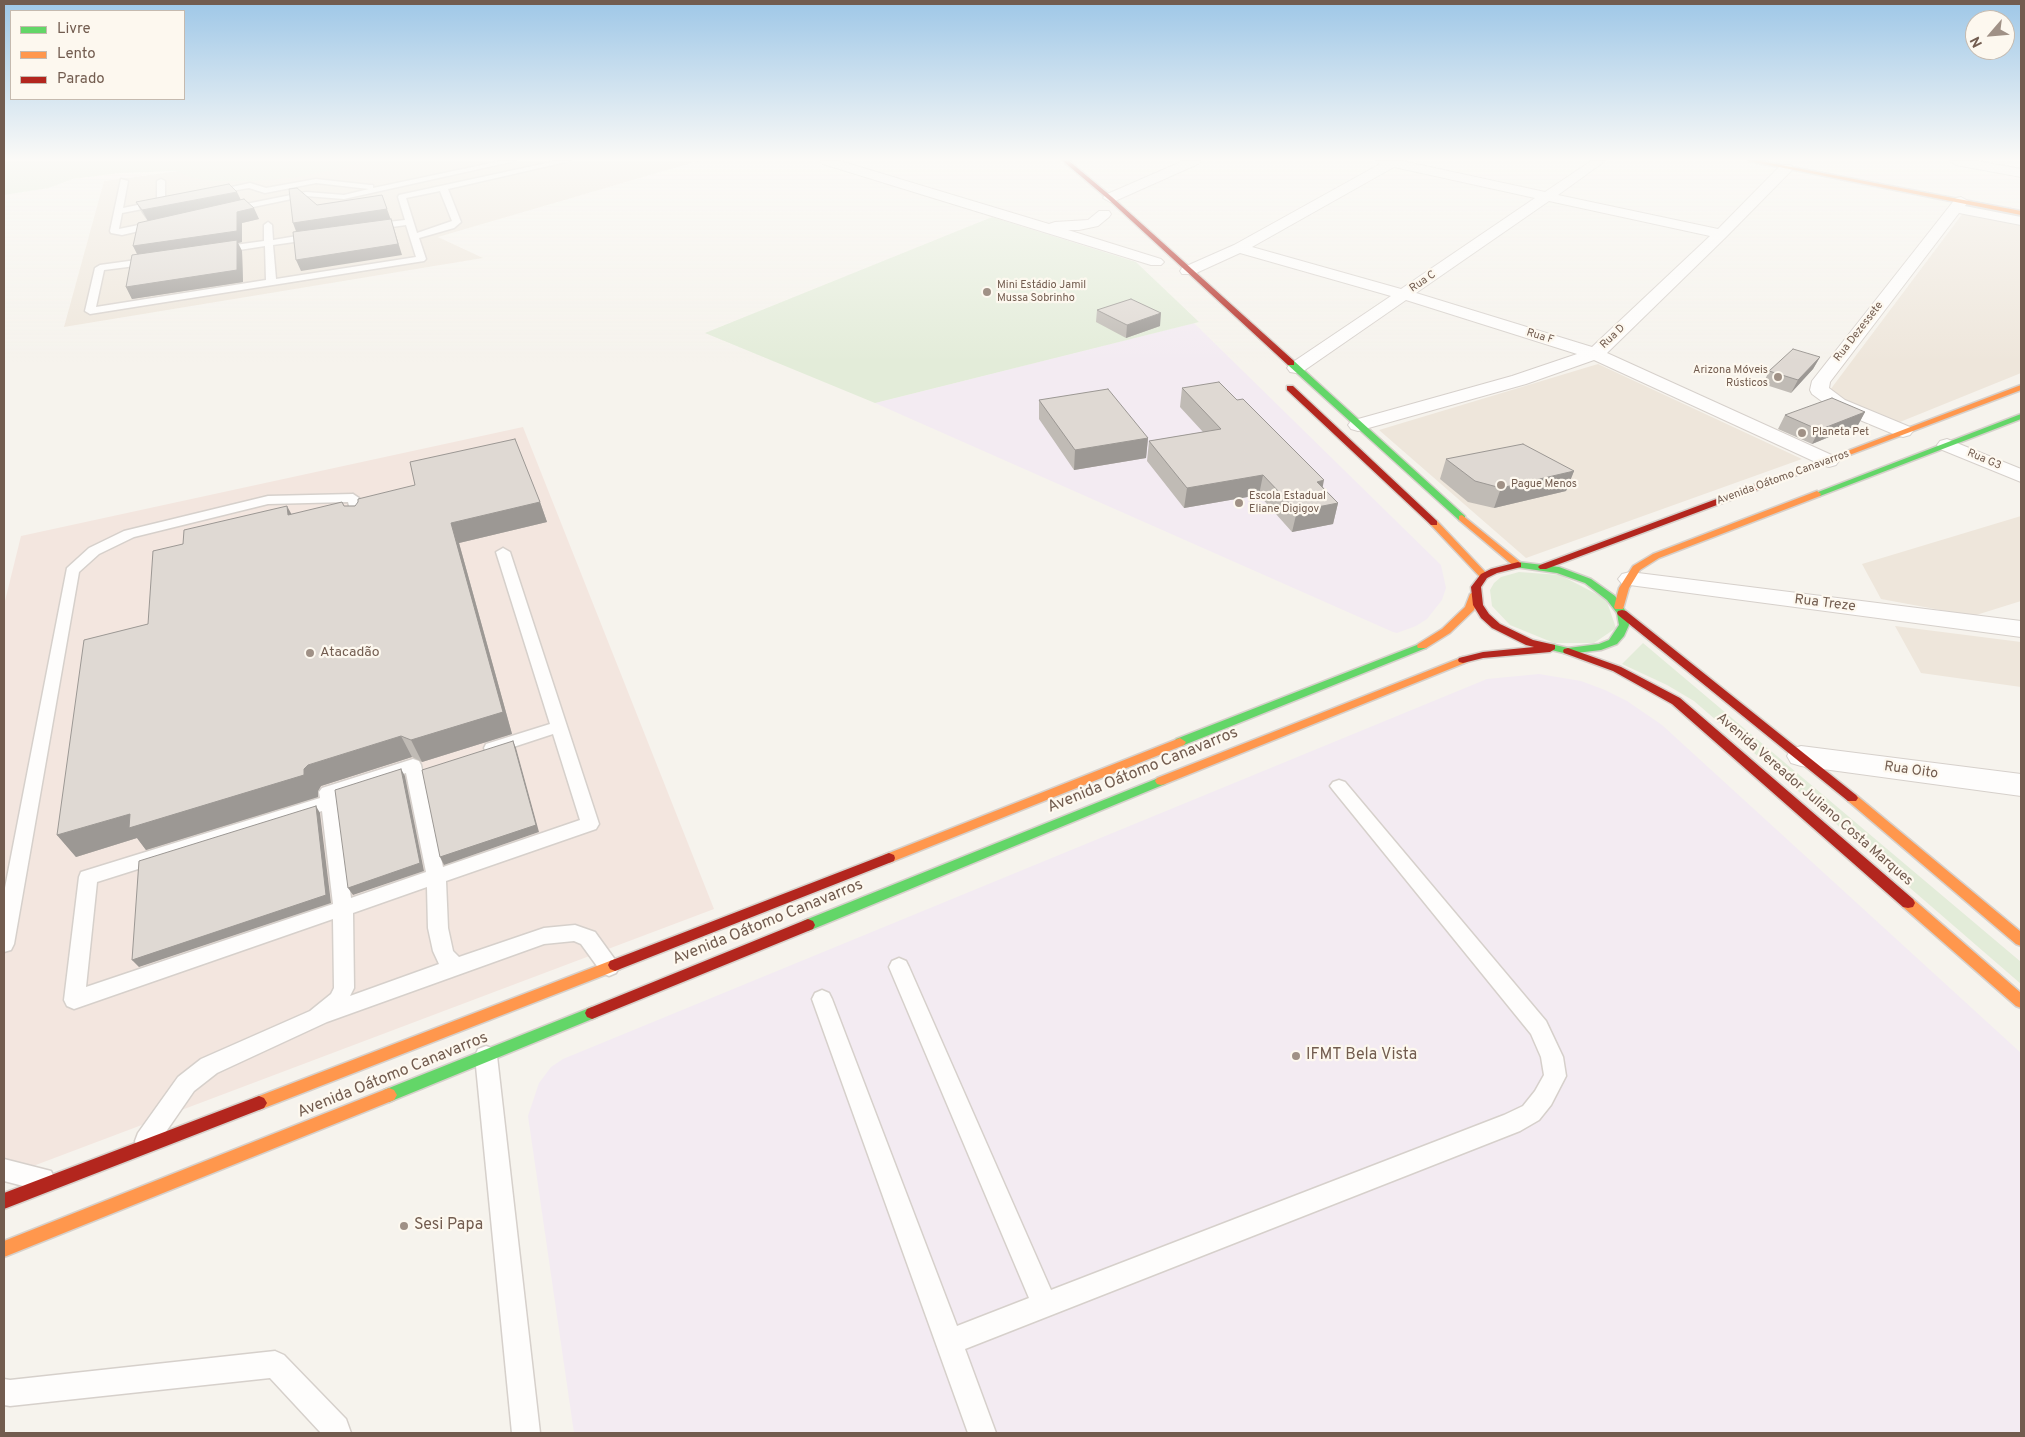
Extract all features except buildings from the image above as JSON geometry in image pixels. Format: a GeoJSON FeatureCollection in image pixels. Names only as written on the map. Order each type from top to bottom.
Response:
{"type":"FeatureCollection","features":[{"type":"Feature","properties":{"kind":"main road"},"geometry":{"type":"LineString","coordinates":[[1142,228],[1465,521],[1518,565]]}},
{"type":"Feature","properties":{"kind":"main road"},"geometry":{"type":"LineString","coordinates":[[1136,244],[1159,266]]}},
{"type":"Feature","properties":{"kind":"main road"},"geometry":{"type":"LineString","coordinates":[[1284,382],[1432,521],[1484,576],[1505,567],[1518,565]]}},
{"type":"Feature","properties":{"kind":"main road","name":"Avenida Oátomo Canavarros"},"geometry":{"type":"LineString","coordinates":[[1543,567],[2021,388]]}},
{"type":"Feature","properties":{"kind":"main road","name":"Avenida Oátomo Canavarros"},"geometry":{"type":"LineString","coordinates":[[1568,651],[1601,647],[1613,642],[1620,634],[1624,625],[1620,610],[1624,588],[1636,568],[1656,556],[2021,416]]}},
{"type":"Feature","properties":{"kind":"main road","name":"Avenida Vereador Juliano Costa Marques"},"geometry":{"type":"LineString","coordinates":[[1518,565],[1559,570],[1588,581],[1611,598],[1620,610],[1801,756],[2021,940]]}},
{"type":"Feature","properties":{"kind":"main road","name":"Avenida Oátomo Canavarros"},"geometry":{"type":"LineString","coordinates":[[4,1201],[610,967],[1420,647],[1446,631],[1470,608],[1476,587],[1484,576]]}},
{"type":"Feature","properties":{"kind":"main road"},"geometry":{"type":"LineString","coordinates":[[1475,594],[1478,605],[1485,616],[1496,626],[1530,643],[1550,649],[1568,651]]}},
{"type":"Feature","properties":{"kind":"main road","name":"Avenida Oátomo Canavarros"},"geometry":{"type":"LineString","coordinates":[[4,1249],[486,1056],[1448,664],[1482,655],[1550,649]]}},
{"type":"Feature","properties":{"kind":"main road","name":"Avenida Vereador Juliano Costa Marques"},"geometry":{"type":"LineString","coordinates":[[1568,651],[1617,669],[1641,681],[1676,701],[1698,718],[2021,1002]]}},
{"type":"Feature","properties":{"kind":"street"},"geometry":{"type":"LineString","coordinates":[[1044,228],[1159,266]]}},
{"type":"Feature","properties":{"kind":"street"},"geometry":{"type":"LineString","coordinates":[[1188,272],[1239,248],[1274,228]]}},
{"type":"Feature","properties":{"kind":"street","name":"Rua C"},"geometry":{"type":"LineString","coordinates":[[1296,368],[1502,228]]}},
{"type":"Feature","properties":{"kind":"street"},"geometry":{"type":"LineString","coordinates":[[1694,228],[1721,234]]}},
{"type":"Feature","properties":{"kind":"street","name":"Rua D"},"geometry":{"type":"LineString","coordinates":[[1358,425],[1519,380],[1595,354],[1727,228]]}},
{"type":"Feature","properties":{"kind":"street","name":"Rua Dezessete"},"geometry":{"type":"LineString","coordinates":[[1903,431],[1838,404],[1819,390],[1821,381],[1939,228]]}},
{"type":"Feature","properties":{"kind":"street","name":"Rua F"},"geometry":{"type":"LineString","coordinates":[[1239,248],[1405,295],[1595,354],[1829,461]]}},
{"type":"Feature","properties":{"kind":"street","name":"Rua G3"},"geometry":{"type":"LineString","coordinates":[[1947,445],[2021,476]]}},
{"type":"Feature","properties":{"kind":"street","name":"Rua Treze"},"geometry":{"type":"LineString","coordinates":[[1630,578],[2021,628]]}},
{"type":"Feature","properties":{"kind":"street","name":"Rua Oito"},"geometry":{"type":"LineString","coordinates":[[1801,756],[2021,785]]}},
{"type":"Feature","properties":{"kind":"lane"},"geometry":{"type":"LineString","coordinates":[[114,228],[116,232],[137,228]]}},
{"type":"Feature","properties":{"kind":"lane"},"geometry":{"type":"LineString","coordinates":[[268,228],[271,282]]}},
{"type":"Feature","properties":{"kind":"lane"},"geometry":{"type":"LineString","coordinates":[[363,229],[369,228]]}},
{"type":"Feature","properties":{"kind":"lane"},"geometry":{"type":"LineString","coordinates":[[156,260],[100,268],[90,311],[421,258],[412,228]]}},
{"type":"Feature","properties":{"kind":"lane"},"geometry":{"type":"LineString","coordinates":[[414,237],[444,228]]}},
{"type":"Feature","properties":{"kind":"lane"},"geometry":{"type":"LineString","coordinates":[[213,252],[325,234]]}},
{"type":"Feature","properties":{"kind":"lane"},"geometry":{"type":"LineString","coordinates":[[4,944],[72,570],[94,551],[129,534],[268,500],[353,498],[359,521]]}},
{"type":"Feature","properties":{"kind":"lane"},"geometry":{"type":"LineString","coordinates":[[329,802],[88,877],[74,1000],[590,824],[503,552]]}},
{"type":"Feature","properties":{"kind":"lane"},"geometry":{"type":"LineString","coordinates":[[478,753],[558,727]]}},
{"type":"Feature","properties":{"kind":"lane"},"geometry":{"type":"LineString","coordinates":[[317,1017],[338,1000],[344,988],[343,908],[328,792],[413,765],[424,770],[436,877],[438,928],[443,951],[447,959],[457,966]]}},
{"type":"Feature","properties":{"kind":"lane"},"geometry":{"type":"LineString","coordinates":[[950,1342],[1512,1123],[1530,1113],[1543,1098],[1555,1076],[1552,1058],[1539,1028],[1339,786]]}},
{"type":"Feature","properties":{"kind":"lane"},"geometry":{"type":"LineString","coordinates":[[141,1148],[186,1084],[209,1066],[317,1017],[544,936],[574,933],[588,938],[610,967]]}},
{"type":"Feature","properties":{"kind":"lane"},"geometry":{"type":"LineString","coordinates":[[899,967],[1045,1304]]}},
{"type":"Feature","properties":{"kind":"lane"},"geometry":{"type":"LineString","coordinates":[[822,999],[982,1433]]}},
{"type":"Feature","properties":{"kind":"lane"},"geometry":{"type":"LineString","coordinates":[[486,1056],[526,1433]]}},
{"type":"Feature","properties":{"kind":"lane"},"geometry":{"type":"LineString","coordinates":[[4,1170],[55,1181]]}},
{"type":"Feature","properties":{"kind":"lane"},"geometry":{"type":"LineString","coordinates":[[4,1392],[10,1393],[275,1364],[336,1429],[336,1433]]}},
{"type":"Feature","properties":{"kind":"shaded area"},"geometry":{"type":"Polygon","coordinates":[[[91,228],[469,228],[438,237],[483,258],[64,327],[91,228]]]}},
{"type":"Feature","properties":{"kind":"shaded area"},"geometry":{"type":"Polygon","coordinates":[[[1952,228],[2021,228],[2021,373],[1895,424],[1827,394],[1952,228]]]}},
{"type":"Feature","properties":{"kind":"shaded area","name":"Escola Estadual Eliane Digigov"},"geometry":{"type":"Polygon","coordinates":[[[1194,323],[1441,565],[1446,588],[1442,600],[1427,619],[1416,626],[1397,633],[1393,632],[875,403],[1194,323]]]}},
{"type":"Feature","properties":{"kind":"shaded area"},"geometry":{"type":"Polygon","coordinates":[[[1598,364],[1802,459],[1526,558],[1379,430],[1598,364]]]}},
{"type":"Feature","properties":{"kind":"shaded area"},"geometry":{"type":"Polygon","coordinates":[[[523,427],[714,909],[4,1177],[4,605],[21,536],[523,427]]]}},
{"type":"Feature","properties":{"kind":"shaded area"},"geometry":{"type":"Polygon","coordinates":[[[2021,516],[2021,601],[1973,616],[1881,599],[1862,564],[2021,516]]]}},
{"type":"Feature","properties":{"kind":"shaded area"},"geometry":{"type":"Polygon","coordinates":[[[1895,626],[2021,642],[2021,687],[1921,673],[1895,626]]]}},
{"type":"Feature","properties":{"kind":"shaded area","name":"IFMT Bela Vista"},"geometry":{"type":"Polygon","coordinates":[[[1539,674],[1581,681],[1605,690],[1627,701],[1662,725],[2021,1053],[2021,1433],[574,1433],[528,1116],[539,1083],[551,1067],[563,1059],[1487,679],[1539,674]]]}},
{"type":"Feature","properties":{"kind":"green space","name":"Mini Estádio Jamil Mussa Sobrinho"},"geometry":{"type":"Polygon","coordinates":[[[965,228],[1027,228],[1136,262],[1199,322],[875,403],[705,333],[965,228]]]}},
{"type":"Feature","properties":{"kind":"green space"},"geometry":{"type":"Polygon","coordinates":[[[1519,572],[1560,575],[1606,599],[1616,628],[1594,643],[1554,643],[1510,625],[1492,606],[1490,590],[1501,577],[1519,572]]]}},
{"type":"Feature","properties":{"kind":"green space"},"geometry":{"type":"Polygon","coordinates":[[[1643,643],[2021,962],[2021,984],[1694,701],[1667,685],[1622,664],[1643,643]]]}},
{"type":"Feature","properties":{"kind":"traffic: fast"},"geometry":{"type":"LineString","coordinates":[[1291,363],[1462,518]]}},
{"type":"Feature","properties":{"kind":"traffic: fast"},"geometry":{"type":"LineString","coordinates":[[1817,494],[2021,416]]}},
{"type":"Feature","properties":{"kind":"traffic: fast"},"geometry":{"type":"LineString","coordinates":[[1518,565],[1559,570],[1588,581],[1611,598],[1622,613],[1624,625],[1620,634],[1613,642],[1601,647],[1568,651],[1551,647]]}},
{"type":"Feature","properties":{"kind":"traffic: fast"},"geometry":{"type":"LineString","coordinates":[[1180,742],[1422,646]]}},
{"type":"Feature","properties":{"kind":"traffic: fast"},"geometry":{"type":"LineString","coordinates":[[808,925],[1161,781]]}},
{"type":"Feature","properties":{"kind":"traffic: fast"},"geometry":{"type":"LineString","coordinates":[[389,1095],[592,1013]]}},
{"type":"Feature","properties":{"kind":"traffic: slow"},"geometry":{"type":"LineString","coordinates":[[1762,485],[2021,387]]}},
{"type":"Feature","properties":{"kind":"traffic: slow"},"geometry":{"type":"LineString","coordinates":[[1619,607],[1624,588],[1636,568],[1656,556],[1817,494]]}},
{"type":"Feature","properties":{"kind":"traffic: slow"},"geometry":{"type":"LineString","coordinates":[[1462,518],[1518,565]]}},
{"type":"Feature","properties":{"kind":"traffic: slow"},"geometry":{"type":"LineString","coordinates":[[1434,523],[1484,576]]}},
{"type":"Feature","properties":{"kind":"traffic: slow"},"geometry":{"type":"LineString","coordinates":[[1422,646],[1446,631],[1460,618],[1470,608],[1475,594]]}},
{"type":"Feature","properties":{"kind":"traffic: slow"},"geometry":{"type":"LineString","coordinates":[[1161,781],[1463,660]]}},
{"type":"Feature","properties":{"kind":"traffic: slow"},"geometry":{"type":"LineString","coordinates":[[889,858],[1180,742]]}},
{"type":"Feature","properties":{"kind":"traffic: slow"},"geometry":{"type":"LineString","coordinates":[[1852,798],[2021,940]]}},
{"type":"Feature","properties":{"kind":"traffic: slow"},"geometry":{"type":"LineString","coordinates":[[1908,903],[2021,1002]]}},
{"type":"Feature","properties":{"kind":"traffic: slow"},"geometry":{"type":"LineString","coordinates":[[259,1103],[615,965]]}},
{"type":"Feature","properties":{"kind":"traffic: slow"},"geometry":{"type":"LineString","coordinates":[[4,1249],[389,1095]]}},
{"type":"Feature","properties":{"kind":"traffic: jam"},"geometry":{"type":"LineString","coordinates":[[1143,228],[1291,363]]}},
{"type":"Feature","properties":{"kind":"traffic: jam"},"geometry":{"type":"LineString","coordinates":[[1290,388],[1434,523]]}},
{"type":"Feature","properties":{"kind":"traffic: jam"},"geometry":{"type":"LineString","coordinates":[[1543,567],[1762,485]]}},
{"type":"Feature","properties":{"kind":"traffic: jam"},"geometry":{"type":"LineString","coordinates":[[1518,565],[1494,571],[1484,576],[1476,587],[1478,605],[1485,616],[1496,626],[1530,643],[1551,647]]}},
{"type":"Feature","properties":{"kind":"traffic: jam"},"geometry":{"type":"LineString","coordinates":[[1622,613],[1852,798]]}},
{"type":"Feature","properties":{"kind":"traffic: jam"},"geometry":{"type":"LineString","coordinates":[[1463,660],[1483,655],[1550,649]]}},
{"type":"Feature","properties":{"kind":"traffic: jam"},"geometry":{"type":"LineString","coordinates":[[1568,651],[1617,669],[1676,701],[1908,903]]}},
{"type":"Feature","properties":{"kind":"traffic: jam"},"geometry":{"type":"LineString","coordinates":[[615,965],[889,858]]}},
{"type":"Feature","properties":{"kind":"traffic: jam"},"geometry":{"type":"LineString","coordinates":[[592,1013],[808,925]]}},
{"type":"Feature","properties":{"kind":"traffic: jam"},"geometry":{"type":"LineString","coordinates":[[4,1201],[259,1103]]}},
{"type":"Feature","properties":{"kind":"place","name":"Mini Estádio Jamil Mussa Sobrinho"},"geometry":{"type":"Point","coordinates":[987,292]}},
{"type":"Feature","properties":{"kind":"place","name":"Arizona Móveis Rústicos"},"geometry":{"type":"Point","coordinates":[1778,377]}},
{"type":"Feature","properties":{"kind":"place","name":"Planeta Pet"},"geometry":{"type":"Point","coordinates":[1802,433]}},
{"type":"Feature","properties":{"kind":"place","name":"Pague Menos"},"geometry":{"type":"Point","coordinates":[1501,485]}},
{"type":"Feature","properties":{"kind":"place","name":"Escola Estadual Eliane Digigov"},"geometry":{"type":"Point","coordinates":[1239,503]}},
{"type":"Feature","properties":{"kind":"place","name":"Atacadão"},"geometry":{"type":"Point","coordinates":[310,653]}},
{"type":"Feature","properties":{"kind":"place","name":"IFMT Bela Vista"},"geometry":{"type":"Point","coordinates":[1296,1056]}},
{"type":"Feature","properties":{"kind":"place","name":"Sesi Papa"},"geometry":{"type":"Point","coordinates":[404,1226]}}]}
